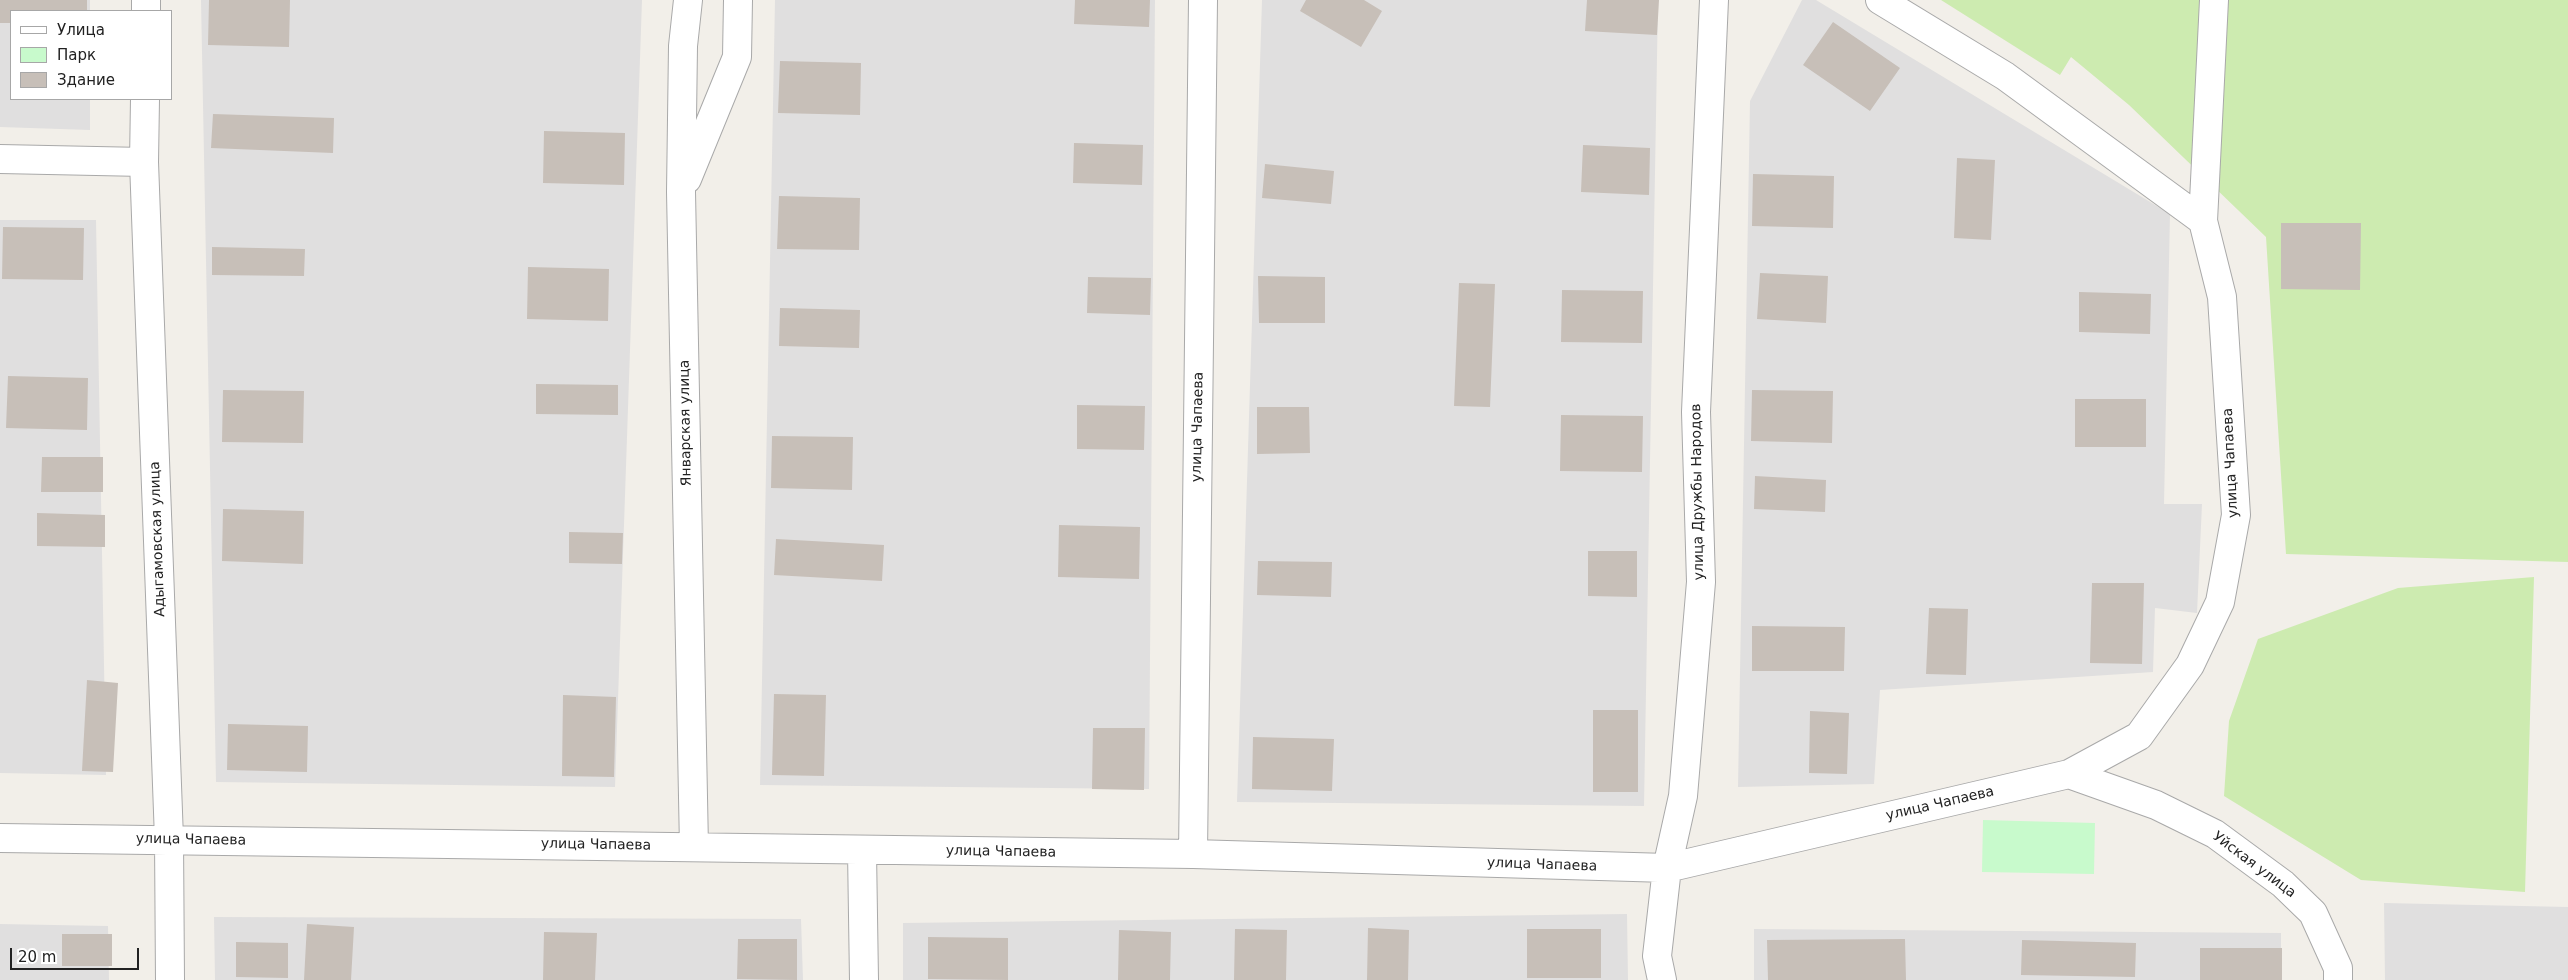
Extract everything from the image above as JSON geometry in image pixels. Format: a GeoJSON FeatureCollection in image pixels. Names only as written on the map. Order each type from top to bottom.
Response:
{"type":"FeatureCollection","features":[{"type":"Feature","properties":{"kind":"street","name":"Январская улица"},"geometry":{"type":"LineString","coordinates":[[688,0],[683,46],[681,192],[694,847]]}},
{"type":"Feature","properties":{"kind":"street"},"geometry":{"type":"LineString","coordinates":[[681,192],[737,57],[738,0]]}},
{"type":"Feature","properties":{"kind":"street","name":"улица Чапаева"},"geometry":{"type":"LineString","coordinates":[[1193,854],[1203,0]]}},
{"type":"Feature","properties":{"kind":"street","name":"улица Дружбы Народов"},"geometry":{"type":"LineString","coordinates":[[1662,980],[1657,956],[1667,868],[1683,796],[1701,582],[1696,412],[1714,0]]}},
{"type":"Feature","properties":{"kind":"street"},"geometry":{"type":"LineString","coordinates":[[1880,0],[2005,76],[2204,222]]}},
{"type":"Feature","properties":{"kind":"street","name":"улица Чапаева"},"geometry":{"type":"LineString","coordinates":[[0,838],[1193,854],[1667,868],[2069,774],[2139,736],[2190,666],[2220,602],[2236,515],[2222,297],[2204,222],[2214,0]]}},
{"type":"Feature","properties":{"kind":"street","name":"Адыгамовская улица"},"geometry":{"type":"LineString","coordinates":[[145,100],[144,162],[169,839],[170,980]]}},
{"type":"Feature","properties":{"kind":"street"},"geometry":{"type":"LineString","coordinates":[[0,158],[144,162]]}},
{"type":"Feature","properties":{"kind":"street","name":"Уйская улица"},"geometry":{"type":"LineString","coordinates":[[2069,774],[2156,805],[2215,834],[2284,884],[2314,913],[2338,968],[2338,980]]}},
{"type":"Feature","properties":{"kind":"street"},"geometry":{"type":"LineString","coordinates":[[862,850],[864,980]]}},
{"type":"Feature","properties":{"kind":"shaded area"},"geometry":{"type":"Polygon","coordinates":[[[0,0],[90,0],[90,10],[10,10],[10,100],[90,100],[90,130],[0,127],[0,0]]]}},
{"type":"Feature","properties":{"kind":"shaded area"},"geometry":{"type":"Polygon","coordinates":[[[201,0],[642,0],[615,787],[216,782],[201,0]]]}},
{"type":"Feature","properties":{"kind":"shaded area"},"geometry":{"type":"Polygon","coordinates":[[[775,0],[1155,0],[1149,789],[760,785],[775,0]]]}},
{"type":"Feature","properties":{"kind":"shaded area"},"geometry":{"type":"Polygon","coordinates":[[[1262,0],[1658,0],[1644,806],[1237,802],[1262,0]]]}},
{"type":"Feature","properties":{"kind":"shaded area"},"geometry":{"type":"Polygon","coordinates":[[[1802,0],[1816,0],[2170,214],[2164,504],[2202,504],[2197,613],[2155,608],[2153,672],[1880,690],[1874,784],[1738,787],[1750,101],[1802,0]]]}},
{"type":"Feature","properties":{"kind":"shaded area"},"geometry":{"type":"Polygon","coordinates":[[[0,220],[96,220],[106,775],[0,773],[0,220]]]}},
{"type":"Feature","properties":{"kind":"shaded area"},"geometry":{"type":"Polygon","coordinates":[[[2384,903],[2568,907],[2568,980],[2385,980],[2384,903]]]}},
{"type":"Feature","properties":{"kind":"shaded area"},"geometry":{"type":"Polygon","coordinates":[[[1627,914],[1628,980],[903,980],[903,923],[1627,914]]]}},
{"type":"Feature","properties":{"kind":"shaded area"},"geometry":{"type":"Polygon","coordinates":[[[214,917],[801,919],[803,980],[215,980],[214,917]]]}},
{"type":"Feature","properties":{"kind":"shaded area"},"geometry":{"type":"Polygon","coordinates":[[[0,924],[108,926],[109,980],[0,980],[0,924]]]}},
{"type":"Feature","properties":{"kind":"shaded area"},"geometry":{"type":"Polygon","coordinates":[[[1754,929],[2281,933],[2281,980],[1754,980],[1754,929]]]}},
{"type":"Feature","properties":{"kind":"green space"},"geometry":{"type":"Polygon","coordinates":[[[1941,0],[2568,0],[2568,562],[2286,554],[2266,237],[2129,105],[2071,57],[2060,75],[1941,0]]]}},
{"type":"Feature","properties":{"kind":"green space"},"geometry":{"type":"Polygon","coordinates":[[[2534,577],[2525,892],[2361,880],[2224,796],[2229,721],[2258,639],[2398,588],[2534,577]]]}},
{"type":"Feature","properties":{"kind":"green space"},"geometry":{"type":"Polygon","coordinates":[[[1983,820],[2095,823],[2094,874],[1982,872],[1983,820]]]}},
{"type":"Feature","properties":{"kind":"building"},"geometry":{"type":"Polygon","coordinates":[[[0,0],[87,0],[87,10],[10,10],[10,23],[0,23],[0,0]]]}},
{"type":"Feature","properties":{"kind":"building"},"geometry":{"type":"Polygon","coordinates":[[[209,0],[290,0],[289,47],[208,45],[209,0]]]}},
{"type":"Feature","properties":{"kind":"building"},"geometry":{"type":"Polygon","coordinates":[[[1075,0],[1150,0],[1149,27],[1074,24],[1075,0]]]}},
{"type":"Feature","properties":{"kind":"building"},"geometry":{"type":"Polygon","coordinates":[[[1306,0],[1364,0],[1382,11],[1361,47],[1300,11],[1306,0]]]}},
{"type":"Feature","properties":{"kind":"building"},"geometry":{"type":"Polygon","coordinates":[[[1587,0],[1659,0],[1657,35],[1585,31],[1587,0]]]}},
{"type":"Feature","properties":{"kind":"building"},"geometry":{"type":"Polygon","coordinates":[[[1833,22],[1900,68],[1870,111],[1803,65],[1833,22]]]}},
{"type":"Feature","properties":{"kind":"building"},"geometry":{"type":"Polygon","coordinates":[[[780,61],[861,63],[860,115],[778,113],[780,61]]]}},
{"type":"Feature","properties":{"kind":"building"},"geometry":{"type":"Polygon","coordinates":[[[213,114],[334,118],[333,153],[211,148],[213,114]]]}},
{"type":"Feature","properties":{"kind":"building"},"geometry":{"type":"Polygon","coordinates":[[[544,131],[625,133],[624,185],[543,183],[544,131]]]}},
{"type":"Feature","properties":{"kind":"building"},"geometry":{"type":"Polygon","coordinates":[[[1074,143],[1143,145],[1142,185],[1073,183],[1074,143]]]}},
{"type":"Feature","properties":{"kind":"building"},"geometry":{"type":"Polygon","coordinates":[[[1583,145],[1650,148],[1649,195],[1581,192],[1583,145]]]}},
{"type":"Feature","properties":{"kind":"building"},"geometry":{"type":"Polygon","coordinates":[[[1957,158],[1995,160],[1991,240],[1954,238],[1957,158]]]}},
{"type":"Feature","properties":{"kind":"building"},"geometry":{"type":"Polygon","coordinates":[[[1265,164],[1334,171],[1331,204],[1262,198],[1265,164]]]}},
{"type":"Feature","properties":{"kind":"building"},"geometry":{"type":"Polygon","coordinates":[[[1753,174],[1834,176],[1833,228],[1752,226],[1753,174]]]}},
{"type":"Feature","properties":{"kind":"building"},"geometry":{"type":"Polygon","coordinates":[[[779,196],[860,198],[859,250],[777,249],[779,196]]]}},
{"type":"Feature","properties":{"kind":"building"},"geometry":{"type":"Polygon","coordinates":[[[2281,223],[2361,223],[2360,290],[2281,289],[2281,223]]]}},
{"type":"Feature","properties":{"kind":"building"},"geometry":{"type":"Polygon","coordinates":[[[3,227],[84,228],[83,280],[2,279],[3,227]]]}},
{"type":"Feature","properties":{"kind":"building"},"geometry":{"type":"Polygon","coordinates":[[[212,247],[305,249],[304,276],[212,275],[212,247]]]}},
{"type":"Feature","properties":{"kind":"building"},"geometry":{"type":"Polygon","coordinates":[[[528,267],[609,269],[608,321],[527,319],[528,267]]]}},
{"type":"Feature","properties":{"kind":"building"},"geometry":{"type":"Polygon","coordinates":[[[1760,273],[1828,276],[1826,323],[1757,319],[1760,273]]]}},
{"type":"Feature","properties":{"kind":"building"},"geometry":{"type":"Polygon","coordinates":[[[1258,276],[1325,277],[1325,323],[1259,323],[1258,276]]]}},
{"type":"Feature","properties":{"kind":"building"},"geometry":{"type":"Polygon","coordinates":[[[1088,277],[1151,278],[1150,315],[1087,313],[1088,277]]]}},
{"type":"Feature","properties":{"kind":"building"},"geometry":{"type":"Polygon","coordinates":[[[1459,283],[1495,284],[1490,407],[1454,406],[1459,283]]]}},
{"type":"Feature","properties":{"kind":"building"},"geometry":{"type":"Polygon","coordinates":[[[1562,290],[1643,291],[1642,343],[1561,342],[1562,290]]]}},
{"type":"Feature","properties":{"kind":"building"},"geometry":{"type":"Polygon","coordinates":[[[2079,292],[2151,294],[2150,334],[2079,332],[2079,292]]]}},
{"type":"Feature","properties":{"kind":"building"},"geometry":{"type":"Polygon","coordinates":[[[780,308],[860,310],[859,348],[779,346],[780,308]]]}},
{"type":"Feature","properties":{"kind":"building"},"geometry":{"type":"Polygon","coordinates":[[[8,376],[88,378],[87,430],[6,428],[8,376]]]}},
{"type":"Feature","properties":{"kind":"building"},"geometry":{"type":"Polygon","coordinates":[[[536,384],[618,385],[618,415],[536,414],[536,384]]]}},
{"type":"Feature","properties":{"kind":"building"},"geometry":{"type":"Polygon","coordinates":[[[223,390],[304,391],[303,443],[222,442],[223,390]]]}},
{"type":"Feature","properties":{"kind":"building"},"geometry":{"type":"Polygon","coordinates":[[[1752,390],[1833,391],[1832,443],[1751,441],[1752,390]]]}},
{"type":"Feature","properties":{"kind":"building"},"geometry":{"type":"Polygon","coordinates":[[[2075,399],[2146,399],[2146,447],[2075,447],[2075,399]]]}},
{"type":"Feature","properties":{"kind":"building"},"geometry":{"type":"Polygon","coordinates":[[[1077,405],[1145,406],[1144,450],[1077,449],[1077,405]]]}},
{"type":"Feature","properties":{"kind":"building"},"geometry":{"type":"Polygon","coordinates":[[[1257,407],[1309,407],[1310,453],[1257,454],[1257,407]]]}},
{"type":"Feature","properties":{"kind":"building"},"geometry":{"type":"Polygon","coordinates":[[[1561,415],[1643,416],[1642,472],[1560,471],[1561,415]]]}},
{"type":"Feature","properties":{"kind":"building"},"geometry":{"type":"Polygon","coordinates":[[[772,436],[853,437],[852,490],[771,488],[772,436]]]}},
{"type":"Feature","properties":{"kind":"building"},"geometry":{"type":"Polygon","coordinates":[[[42,457],[103,457],[103,492],[41,492],[42,457]]]}},
{"type":"Feature","properties":{"kind":"building"},"geometry":{"type":"Polygon","coordinates":[[[1755,476],[1826,480],[1825,512],[1754,509],[1755,476]]]}},
{"type":"Feature","properties":{"kind":"building"},"geometry":{"type":"Polygon","coordinates":[[[223,509],[304,511],[303,564],[222,561],[223,509]]]}},
{"type":"Feature","properties":{"kind":"building"},"geometry":{"type":"Polygon","coordinates":[[[37,513],[105,515],[105,547],[37,546],[37,513]]]}},
{"type":"Feature","properties":{"kind":"building"},"geometry":{"type":"Polygon","coordinates":[[[1059,525],[1140,527],[1139,579],[1058,577],[1059,525]]]}},
{"type":"Feature","properties":{"kind":"building"},"geometry":{"type":"Polygon","coordinates":[[[569,532],[623,533],[622,564],[569,563],[569,532]]]}},
{"type":"Feature","properties":{"kind":"building"},"geometry":{"type":"Polygon","coordinates":[[[776,539],[884,545],[882,581],[774,575],[776,539]]]}},
{"type":"Feature","properties":{"kind":"building"},"geometry":{"type":"Polygon","coordinates":[[[1588,551],[1637,551],[1637,597],[1588,596],[1588,551]]]}},
{"type":"Feature","properties":{"kind":"building"},"geometry":{"type":"Polygon","coordinates":[[[1258,561],[1332,562],[1331,597],[1257,595],[1258,561]]]}},
{"type":"Feature","properties":{"kind":"building"},"geometry":{"type":"Polygon","coordinates":[[[2092,583],[2144,583],[2142,664],[2090,663],[2092,583]]]}},
{"type":"Feature","properties":{"kind":"building"},"geometry":{"type":"Polygon","coordinates":[[[1929,608],[1968,609],[1966,675],[1926,674],[1929,608]]]}},
{"type":"Feature","properties":{"kind":"building"},"geometry":{"type":"Polygon","coordinates":[[[1752,626],[1845,627],[1844,671],[1752,671],[1752,626]]]}},
{"type":"Feature","properties":{"kind":"building"},"geometry":{"type":"Polygon","coordinates":[[[87,680],[118,683],[113,772],[82,771],[87,680]]]}},
{"type":"Feature","properties":{"kind":"building"},"geometry":{"type":"Polygon","coordinates":[[[774,694],[826,695],[824,776],[772,775],[774,694]]]}},
{"type":"Feature","properties":{"kind":"building"},"geometry":{"type":"Polygon","coordinates":[[[563,695],[616,697],[614,777],[562,776],[563,695]]]}},
{"type":"Feature","properties":{"kind":"building"},"geometry":{"type":"Polygon","coordinates":[[[1593,710],[1638,710],[1638,792],[1593,792],[1593,710]]]}},
{"type":"Feature","properties":{"kind":"building"},"geometry":{"type":"Polygon","coordinates":[[[1810,711],[1849,713],[1847,774],[1809,773],[1810,711]]]}},
{"type":"Feature","properties":{"kind":"building"},"geometry":{"type":"Polygon","coordinates":[[[228,724],[308,726],[307,772],[227,770],[228,724]]]}},
{"type":"Feature","properties":{"kind":"building"},"geometry":{"type":"Polygon","coordinates":[[[1093,728],[1145,728],[1144,790],[1092,789],[1093,728]]]}},
{"type":"Feature","properties":{"kind":"building"},"geometry":{"type":"Polygon","coordinates":[[[1253,737],[1334,739],[1332,791],[1252,789],[1253,737]]]}},
{"type":"Feature","properties":{"kind":"building"},"geometry":{"type":"Polygon","coordinates":[[[307,924],[354,927],[351,980],[304,980],[307,924]]]}},
{"type":"Feature","properties":{"kind":"building"},"geometry":{"type":"Polygon","coordinates":[[[1368,928],[1409,930],[1408,980],[1367,980],[1368,928]]]}},
{"type":"Feature","properties":{"kind":"building"},"geometry":{"type":"Polygon","coordinates":[[[1235,929],[1287,930],[1286,980],[1234,980],[1235,929]]]}},
{"type":"Feature","properties":{"kind":"building"},"geometry":{"type":"Polygon","coordinates":[[[1527,929],[1601,929],[1601,978],[1527,978],[1527,929]]]}},
{"type":"Feature","properties":{"kind":"building"},"geometry":{"type":"Polygon","coordinates":[[[1119,930],[1171,932],[1170,980],[1118,980],[1119,930]]]}},
{"type":"Feature","properties":{"kind":"building"},"geometry":{"type":"Polygon","coordinates":[[[544,932],[597,933],[595,980],[543,980],[544,932]]]}},
{"type":"Feature","properties":{"kind":"building"},"geometry":{"type":"Polygon","coordinates":[[[62,934],[112,934],[112,966],[62,966],[62,934]]]}},
{"type":"Feature","properties":{"kind":"building"},"geometry":{"type":"Polygon","coordinates":[[[928,937],[1008,938],[1008,980],[928,979],[928,937]]]}},
{"type":"Feature","properties":{"kind":"building"},"geometry":{"type":"Polygon","coordinates":[[[738,939],[797,939],[797,980],[737,979],[738,939]]]}},
{"type":"Feature","properties":{"kind":"building"},"geometry":{"type":"Polygon","coordinates":[[[1905,939],[1906,980],[1768,980],[1767,940],[1905,939]]]}},
{"type":"Feature","properties":{"kind":"building"},"geometry":{"type":"Polygon","coordinates":[[[2022,940],[2136,943],[2135,977],[2021,975],[2022,940]]]}},
{"type":"Feature","properties":{"kind":"building"},"geometry":{"type":"Polygon","coordinates":[[[236,942],[288,943],[288,978],[236,977],[236,942]]]}},
{"type":"Feature","properties":{"kind":"building"},"geometry":{"type":"Polygon","coordinates":[[[2200,948],[2282,948],[2282,980],[2200,980],[2200,948]]]}}]}
